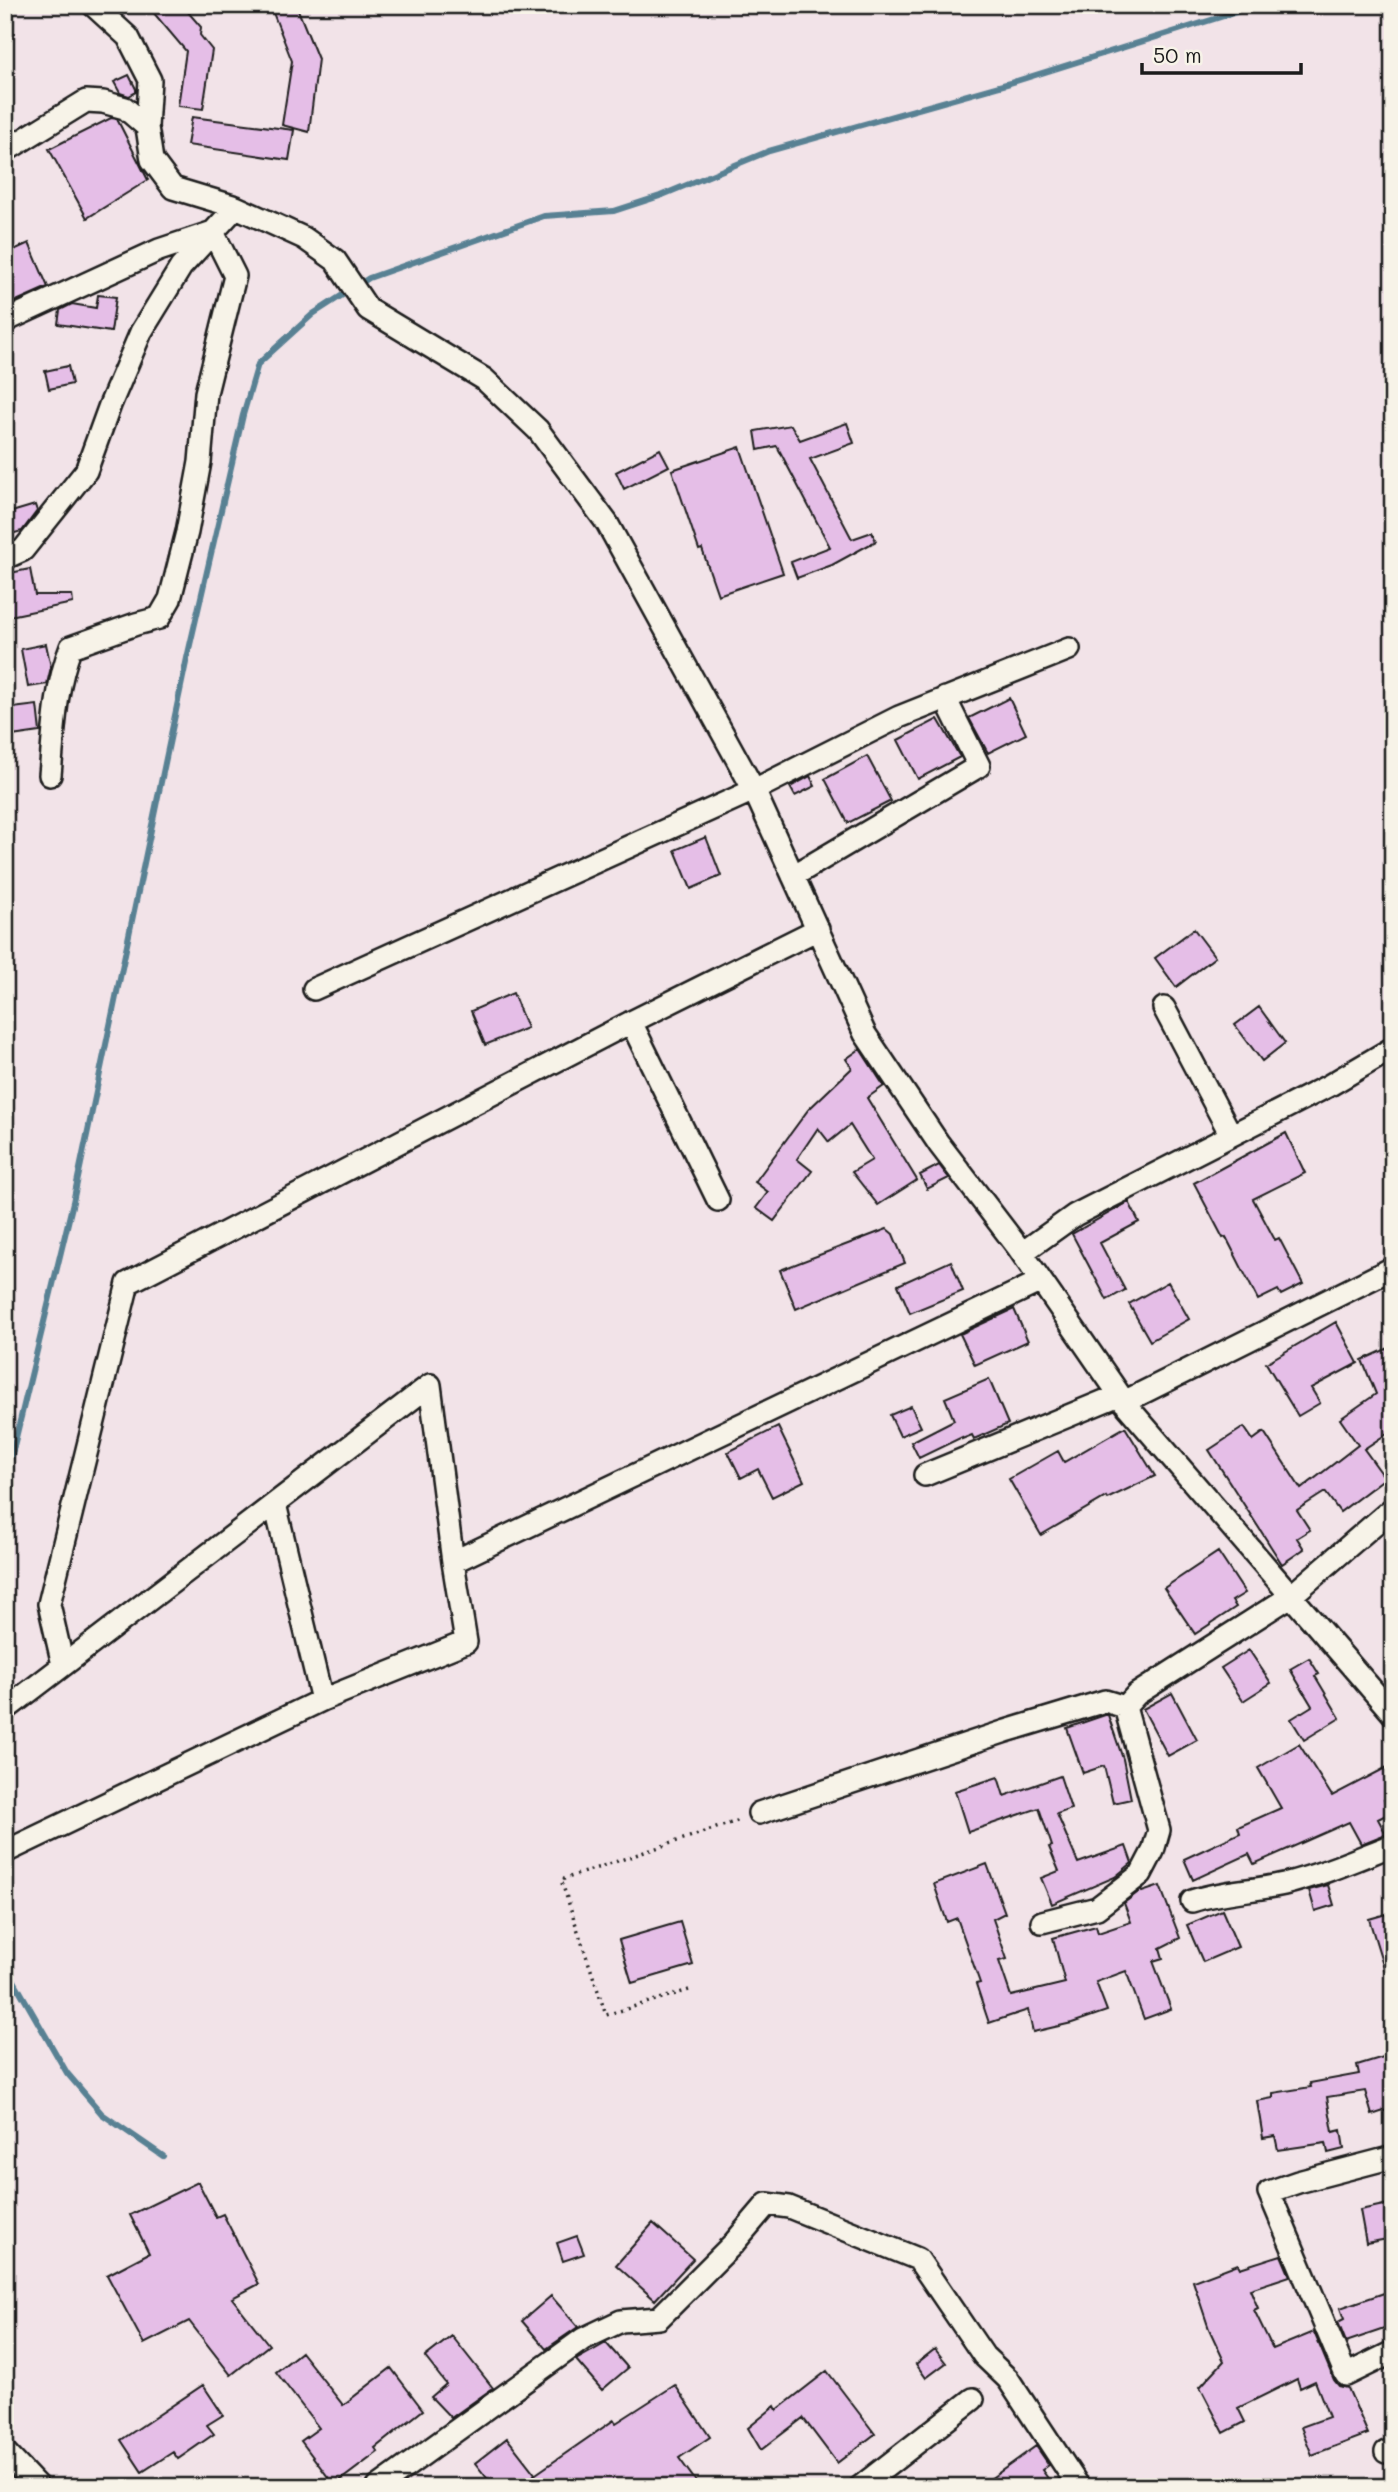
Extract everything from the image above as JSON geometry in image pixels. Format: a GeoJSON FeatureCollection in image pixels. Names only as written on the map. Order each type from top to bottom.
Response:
{"type":"FeatureCollection","features":[{"type":"Feature","properties":{"kind":"street"},"geometry":{"type":"LineString","coordinates":[[93,5],[128,37],[150,80],[147,127],[152,160],[173,188],[236,207],[304,238],[335,260],[368,309],[484,379],[538,430],[607,523],[754,790],[865,1034],[939,1144],[1022,1253],[1122,1399],[1291,1597],[1391,1706]]}},
{"type":"Feature","properties":{"kind":"street"},"geometry":{"type":"LineString","coordinates":[[5,151],[86,101],[125,108],[147,127]]}},
{"type":"Feature","properties":{"kind":"street"},"geometry":{"type":"LineString","coordinates":[[5,558],[23,550],[86,471],[141,332],[181,267],[236,207]]}},
{"type":"Feature","properties":{"kind":"street"},"geometry":{"type":"LineString","coordinates":[[5,321],[159,250],[213,232]]}},
{"type":"Feature","properties":{"kind":"street"},"geometry":{"type":"LineString","coordinates":[[50,775],[55,709],[64,664],[71,647],[159,618],[170,599],[187,532],[200,462],[205,393],[235,276],[213,232]]}},
{"type":"Feature","properties":{"kind":"street"},"geometry":{"type":"LineString","coordinates":[[314,989],[754,790],[899,717],[1069,649]]}},
{"type":"Feature","properties":{"kind":"street"},"geometry":{"type":"LineString","coordinates":[[793,876],[979,766],[945,698]]}},
{"type":"Feature","properties":{"kind":"street"},"geometry":{"type":"LineString","coordinates":[[64,1665],[49,1604],[128,1283],[818,929]]}},
{"type":"Feature","properties":{"kind":"street"},"geometry":{"type":"LineString","coordinates":[[1164,1008],[1231,1135]]}},
{"type":"Feature","properties":{"kind":"street"},"geometry":{"type":"LineString","coordinates":[[631,1023],[718,1200]]}},
{"type":"Feature","properties":{"kind":"street"},"geometry":{"type":"LineString","coordinates":[[1022,1253],[1075,1215],[1330,1085],[1393,1048]]}},
{"type":"Feature","properties":{"kind":"street"},"geometry":{"type":"LineString","coordinates":[[925,1475],[1122,1399],[1393,1268]]}},
{"type":"Feature","properties":{"kind":"street"},"geometry":{"type":"LineString","coordinates":[[453,1562],[1041,1281]]}},
{"type":"Feature","properties":{"kind":"street"},"geometry":{"type":"LineString","coordinates":[[5,1710],[430,1385],[466,1642],[322,1700],[5,1853]]}},
{"type":"Feature","properties":{"kind":"street"},"geometry":{"type":"LineString","coordinates":[[275,1504],[322,1700]]}},
{"type":"Feature","properties":{"kind":"street"},"geometry":{"type":"LineString","coordinates":[[1125,1707],[1137,1694],[1291,1597],[1393,1508]]}},
{"type":"Feature","properties":{"kind":"street"},"geometry":{"type":"LineString","coordinates":[[759,1813],[1105,1701],[1125,1707]]}},
{"type":"Feature","properties":{"kind":"street"},"geometry":{"type":"LineString","coordinates":[[1042,1922],[1097,1908],[1141,1874],[1153,1851],[1159,1830],[1125,1707]]}},
{"type":"Feature","properties":{"kind":"street"},"geometry":{"type":"LineString","coordinates":[[1192,1900],[1215,1893],[1250,1890],[1317,1874],[1393,1845]]}},
{"type":"Feature","properties":{"kind":"street"},"geometry":{"type":"LineString","coordinates":[[1393,2157],[1269,2192],[1346,2375],[1393,2352]]}},
{"type":"Feature","properties":{"kind":"street"},"geometry":{"type":"LineString","coordinates":[[378,2487],[583,2339],[621,2321],[659,2318],[733,2244],[767,2204],[789,2207],[918,2259],[984,2357],[1008,2379],[1079,2487]]}},
{"type":"Feature","properties":{"kind":"street"},"geometry":{"type":"LineString","coordinates":[[860,2487],[973,2399]]}},
{"type":"Feature","properties":{"kind":"street"},"geometry":{"type":"LineString","coordinates":[[5,2452],[38,2487]]}},
{"type":"Feature","properties":{"kind":"path"},"geometry":{"type":"LineString","coordinates":[[689,1990],[606,2015],[561,1880],[759,1813]]}},
{"type":"Feature","properties":{"kind":"building"},"geometry":{"type":"Polygon","coordinates":[[[147,5],[182,5],[201,27],[200,35],[212,50],[203,109],[178,106],[186,51],[147,5]]]}},
{"type":"Feature","properties":{"kind":"building"},"geometry":{"type":"Polygon","coordinates":[[[270,5],[296,5],[318,59],[309,132],[282,125],[292,61],[270,5]]]}},
{"type":"Feature","properties":{"kind":"building"},"geometry":{"type":"Polygon","coordinates":[[[129,75],[136,92],[129,96],[120,93],[114,82],[129,75]]]}},
{"type":"Feature","properties":{"kind":"building"},"geometry":{"type":"Polygon","coordinates":[[[192,117],[294,130],[289,160],[187,145],[192,117]]]}},
{"type":"Feature","properties":{"kind":"building"},"geometry":{"type":"Polygon","coordinates":[[[111,118],[117,119],[148,180],[87,218],[49,149],[111,118]]]}},
{"type":"Feature","properties":{"kind":"building"},"geometry":{"type":"Polygon","coordinates":[[[29,243],[48,287],[5,306],[5,254],[29,243]]]}},
{"type":"Feature","properties":{"kind":"building"},"geometry":{"type":"Polygon","coordinates":[[[98,295],[116,297],[111,332],[58,324],[60,310],[72,304],[96,308],[98,295]]]}},
{"type":"Feature","properties":{"kind":"building"},"geometry":{"type":"Polygon","coordinates":[[[68,366],[72,384],[49,389],[45,371],[68,366]]]}},
{"type":"Feature","properties":{"kind":"building"},"geometry":{"type":"Polygon","coordinates":[[[847,423],[854,443],[810,459],[852,539],[872,532],[876,541],[832,565],[797,578],[791,562],[830,547],[777,446],[758,450],[755,431],[791,425],[800,440],[847,423]]]}},
{"type":"Feature","properties":{"kind":"building"},"geometry":{"type":"Polygon","coordinates":[[[740,447],[783,573],[718,595],[702,549],[699,550],[672,470],[740,447]]]}},
{"type":"Feature","properties":{"kind":"building"},"geometry":{"type":"Polygon","coordinates":[[[660,449],[669,466],[624,489],[616,472],[660,449]]]}},
{"type":"Feature","properties":{"kind":"building"},"geometry":{"type":"Polygon","coordinates":[[[35,505],[37,511],[22,531],[11,534],[5,514],[35,505]]]}},
{"type":"Feature","properties":{"kind":"building"},"geometry":{"type":"Polygon","coordinates":[[[30,569],[35,595],[72,595],[73,603],[5,617],[5,574],[30,569]]]}},
{"type":"Feature","properties":{"kind":"building"},"geometry":{"type":"Polygon","coordinates":[[[46,644],[51,667],[47,684],[28,687],[21,649],[46,644]]]}},
{"type":"Feature","properties":{"kind":"building"},"geometry":{"type":"Polygon","coordinates":[[[1009,698],[1026,734],[988,753],[969,718],[1009,698]]]}},
{"type":"Feature","properties":{"kind":"building"},"geometry":{"type":"Polygon","coordinates":[[[37,705],[40,732],[5,737],[5,709],[37,705]]]}},
{"type":"Feature","properties":{"kind":"building"},"geometry":{"type":"Polygon","coordinates":[[[938,719],[960,757],[918,779],[898,740],[938,719]]]}},
{"type":"Feature","properties":{"kind":"building"},"geometry":{"type":"Polygon","coordinates":[[[867,756],[891,801],[848,823],[825,779],[867,756]]]}},
{"type":"Feature","properties":{"kind":"building"},"geometry":{"type":"Polygon","coordinates":[[[810,776],[815,786],[795,796],[790,787],[810,776]]]}},
{"type":"Feature","properties":{"kind":"building"},"geometry":{"type":"Polygon","coordinates":[[[706,837],[721,876],[691,889],[675,850],[706,837]]]}},
{"type":"Feature","properties":{"kind":"building"},"geometry":{"type":"Polygon","coordinates":[[[1194,929],[1215,957],[1176,987],[1155,958],[1194,929]]]}},
{"type":"Feature","properties":{"kind":"building"},"geometry":{"type":"Polygon","coordinates":[[[513,993],[527,1028],[485,1045],[471,1011],[513,993]]]}},
{"type":"Feature","properties":{"kind":"building"},"geometry":{"type":"Polygon","coordinates":[[[1259,1007],[1285,1043],[1262,1061],[1235,1025],[1259,1007]]]}},
{"type":"Feature","properties":{"kind":"building"},"geometry":{"type":"Polygon","coordinates":[[[860,1049],[884,1086],[867,1098],[917,1180],[878,1205],[852,1172],[872,1160],[850,1125],[829,1142],[818,1128],[797,1159],[812,1171],[774,1221],[756,1208],[768,1192],[755,1182],[808,1110],[852,1068],[846,1059],[860,1049]]]}},
{"type":"Feature","properties":{"kind":"building"},"geometry":{"type":"Polygon","coordinates":[[[1286,1133],[1305,1173],[1253,1199],[1275,1240],[1279,1238],[1303,1284],[1281,1295],[1278,1290],[1258,1300],[1226,1237],[1223,1238],[1194,1183],[1286,1133]]]}},
{"type":"Feature","properties":{"kind":"building"},"geometry":{"type":"Polygon","coordinates":[[[939,1165],[949,1178],[927,1189],[920,1175],[939,1165]]]}},
{"type":"Feature","properties":{"kind":"building"},"geometry":{"type":"Polygon","coordinates":[[[1129,1202],[1139,1222],[1100,1243],[1125,1290],[1107,1300],[1072,1234],[1129,1202]]]}},
{"type":"Feature","properties":{"kind":"building"},"geometry":{"type":"Polygon","coordinates":[[[887,1229],[893,1234],[905,1263],[796,1309],[780,1270],[887,1229]]]}},
{"type":"Feature","properties":{"kind":"building"},"geometry":{"type":"Polygon","coordinates":[[[951,1261],[963,1291],[910,1313],[898,1285],[951,1261]]]}},
{"type":"Feature","properties":{"kind":"building"},"geometry":{"type":"Polygon","coordinates":[[[1168,1282],[1189,1319],[1150,1341],[1129,1304],[1168,1282]]]}},
{"type":"Feature","properties":{"kind":"building"},"geometry":{"type":"Polygon","coordinates":[[[1014,1309],[1028,1341],[975,1365],[960,1334],[1014,1309]]]}},
{"type":"Feature","properties":{"kind":"building"},"geometry":{"type":"Polygon","coordinates":[[[1336,1322],[1358,1363],[1311,1388],[1320,1403],[1298,1416],[1266,1363],[1336,1322]]]}},
{"type":"Feature","properties":{"kind":"building"},"geometry":{"type":"Polygon","coordinates":[[[1393,1346],[1393,1434],[1391,1431],[1364,1449],[1385,1478],[1340,1512],[1325,1492],[1297,1510],[1310,1530],[1297,1538],[1304,1549],[1282,1564],[1209,1450],[1244,1427],[1253,1440],[1264,1432],[1301,1489],[1358,1445],[1340,1419],[1376,1394],[1362,1360],[1393,1346]]]}},
{"type":"Feature","properties":{"kind":"building"},"geometry":{"type":"Polygon","coordinates":[[[989,1379],[1008,1424],[974,1439],[972,1435],[962,1437],[919,1458],[911,1442],[954,1420],[945,1398],[989,1379]]]}},
{"type":"Feature","properties":{"kind":"building"},"geometry":{"type":"Polygon","coordinates":[[[911,1406],[921,1427],[900,1436],[890,1415],[911,1406]]]}},
{"type":"Feature","properties":{"kind":"building"},"geometry":{"type":"Polygon","coordinates":[[[778,1427],[804,1481],[772,1497],[758,1469],[741,1478],[728,1452],[778,1427]]]}},
{"type":"Feature","properties":{"kind":"building"},"geometry":{"type":"Polygon","coordinates":[[[1125,1427],[1155,1476],[1107,1499],[1106,1497],[1041,1535],[1009,1479],[1058,1451],[1064,1462],[1125,1427]]]}},
{"type":"Feature","properties":{"kind":"building"},"geometry":{"type":"Polygon","coordinates":[[[1218,1552],[1245,1593],[1232,1601],[1236,1607],[1195,1634],[1164,1588],[1218,1552]]]}},
{"type":"Feature","properties":{"kind":"building"},"geometry":{"type":"Polygon","coordinates":[[[1249,1650],[1271,1683],[1243,1701],[1221,1668],[1249,1650]]]}},
{"type":"Feature","properties":{"kind":"building"},"geometry":{"type":"Polygon","coordinates":[[[1309,1658],[1319,1674],[1315,1676],[1340,1718],[1304,1740],[1291,1719],[1312,1706],[1290,1669],[1309,1658]]]}},
{"type":"Feature","properties":{"kind":"building"},"geometry":{"type":"Polygon","coordinates":[[[1172,1693],[1197,1740],[1168,1756],[1143,1709],[1172,1693]]]}},
{"type":"Feature","properties":{"kind":"building"},"geometry":{"type":"Polygon","coordinates":[[[1108,1715],[1123,1759],[1131,1799],[1113,1803],[1104,1766],[1083,1773],[1067,1728],[1108,1715]]]}},
{"type":"Feature","properties":{"kind":"building"},"geometry":{"type":"Polygon","coordinates":[[[1299,1744],[1332,1796],[1393,1764],[1393,1795],[1384,1800],[1390,1813],[1378,1819],[1386,1834],[1361,1844],[1349,1822],[1254,1864],[1249,1854],[1193,1880],[1184,1859],[1240,1833],[1238,1827],[1281,1808],[1258,1768],[1299,1744]]]}},
{"type":"Feature","properties":{"kind":"building"},"geometry":{"type":"Polygon","coordinates":[[[1060,1776],[1071,1809],[1057,1814],[1078,1863],[1126,1846],[1132,1863],[1115,1877],[1052,1904],[1041,1878],[1059,1871],[1049,1847],[1052,1846],[1039,1808],[968,1832],[955,1791],[998,1777],[1004,1796],[1060,1776]]]}},
{"type":"Feature","properties":{"kind":"building"},"geometry":{"type":"Polygon","coordinates":[[[987,1864],[1005,1913],[993,1919],[1007,1959],[999,1961],[1011,1996],[1065,1983],[1053,1938],[1096,1926],[1098,1933],[1131,1922],[1124,1903],[1141,1890],[1142,1892],[1160,1886],[1180,1938],[1160,1948],[1163,1958],[1153,1961],[1171,2009],[1144,2019],[1126,1971],[1096,1982],[1107,2011],[1033,2032],[1028,2010],[989,2023],[976,1984],[980,1983],[957,1918],[947,1922],[934,1884],[987,1864]]]}},
{"type":"Feature","properties":{"kind":"building"},"geometry":{"type":"Polygon","coordinates":[[[1328,1885],[1334,1905],[1315,1911],[1309,1890],[1328,1885]]]}},
{"type":"Feature","properties":{"kind":"building"},"geometry":{"type":"Polygon","coordinates":[[[1222,1910],[1238,1947],[1203,1962],[1187,1925],[1222,1910]]]}},
{"type":"Feature","properties":{"kind":"building"},"geometry":{"type":"Polygon","coordinates":[[[1393,1912],[1393,1983],[1389,1984],[1369,1919],[1393,1912]]]}},
{"type":"Feature","properties":{"kind":"building"},"geometry":{"type":"Polygon","coordinates":[[[680,1922],[693,1965],[632,1983],[619,1940],[680,1922]]]}},
{"type":"Feature","properties":{"kind":"building"},"geometry":{"type":"Polygon","coordinates":[[[1393,2054],[1393,2108],[1372,2115],[1365,2091],[1327,2097],[1333,2132],[1341,2130],[1344,2149],[1328,2153],[1326,2143],[1278,2150],[1275,2136],[1263,2138],[1257,2101],[1273,2098],[1273,2093],[1311,2087],[1310,2083],[1359,2074],[1357,2065],[1393,2054]]]}},
{"type":"Feature","properties":{"kind":"building"},"geometry":{"type":"Polygon","coordinates":[[[198,2182],[216,2217],[223,2214],[259,2284],[232,2298],[269,2345],[231,2375],[189,2321],[144,2344],[107,2275],[149,2253],[130,2215],[198,2182]]]}},
{"type":"Feature","properties":{"kind":"building"},"geometry":{"type":"Polygon","coordinates":[[[1393,2203],[1393,2238],[1366,2243],[1360,2210],[1393,2203]]]}},
{"type":"Feature","properties":{"kind":"building"},"geometry":{"type":"Polygon","coordinates":[[[653,2223],[693,2259],[655,2300],[616,2265],[653,2223]]]}},
{"type":"Feature","properties":{"kind":"building"},"geometry":{"type":"Polygon","coordinates":[[[577,2236],[584,2254],[563,2261],[557,2243],[577,2236]]]}},
{"type":"Feature","properties":{"kind":"building"},"geometry":{"type":"Polygon","coordinates":[[[1281,2255],[1290,2276],[1250,2289],[1258,2308],[1254,2310],[1273,2349],[1314,2332],[1334,2380],[1339,2386],[1348,2388],[1368,2434],[1312,2455],[1301,2427],[1329,2417],[1315,2381],[1300,2388],[1297,2379],[1238,2408],[1245,2422],[1224,2433],[1200,2387],[1224,2361],[1209,2329],[1193,2281],[1238,2264],[1240,2268],[1281,2255]]]}},
{"type":"Feature","properties":{"kind":"building"},"geometry":{"type":"Polygon","coordinates":[[[1393,2290],[1393,2326],[1346,2342],[1338,2322],[1344,2319],[1340,2308],[1393,2290]]]}},
{"type":"Feature","properties":{"kind":"building"},"geometry":{"type":"Polygon","coordinates":[[[551,2296],[578,2327],[546,2349],[522,2321],[551,2296]]]}},
{"type":"Feature","properties":{"kind":"building"},"geometry":{"type":"Polygon","coordinates":[[[452,2336],[493,2388],[451,2418],[431,2397],[446,2384],[425,2357],[452,2336]]]}},
{"type":"Feature","properties":{"kind":"building"},"geometry":{"type":"Polygon","coordinates":[[[606,2343],[628,2368],[602,2390],[576,2360],[606,2343]]]}},
{"type":"Feature","properties":{"kind":"building"},"geometry":{"type":"Polygon","coordinates":[[[935,2349],[946,2363],[926,2378],[916,2364],[935,2349]]]}},
{"type":"Feature","properties":{"kind":"building"},"geometry":{"type":"Polygon","coordinates":[[[301,2352],[343,2405],[391,2368],[423,2410],[375,2448],[378,2452],[334,2485],[301,2441],[319,2428],[276,2372],[301,2352]]]}},
{"type":"Feature","properties":{"kind":"building"},"geometry":{"type":"Polygon","coordinates":[[[827,2371],[875,2434],[837,2463],[803,2418],[761,2450],[748,2428],[775,2406],[777,2410],[827,2371]]]}},
{"type":"Feature","properties":{"kind":"building"},"geometry":{"type":"Polygon","coordinates":[[[203,2385],[223,2415],[207,2425],[214,2434],[178,2459],[173,2452],[142,2472],[121,2440],[203,2385]]]}},
{"type":"Feature","properties":{"kind":"building"},"geometry":{"type":"Polygon","coordinates":[[[675,2385],[710,2437],[679,2458],[700,2487],[494,2487],[475,2463],[507,2438],[535,2474],[533,2476],[614,2420],[616,2423],[675,2385]]]}},
{"type":"Feature","properties":{"kind":"building"},"geometry":{"type":"Polygon","coordinates":[[[1036,2446],[1049,2465],[1042,2470],[1054,2487],[979,2487],[1036,2446]]]}},
{"type":"Feature","properties":{"kind":"waterway"},"geometry":{"type":"LineString","coordinates":[[5,1483],[73,1202],[187,658],[243,415],[258,364],[313,314],[369,278],[544,216],[614,211],[660,196],[769,151],[1010,83],[1259,5]]}},
{"type":"Feature","properties":{"kind":"waterway"},"geometry":{"type":"LineString","coordinates":[[5,1965],[67,2073],[102,2114],[163,2156]]}}]}
